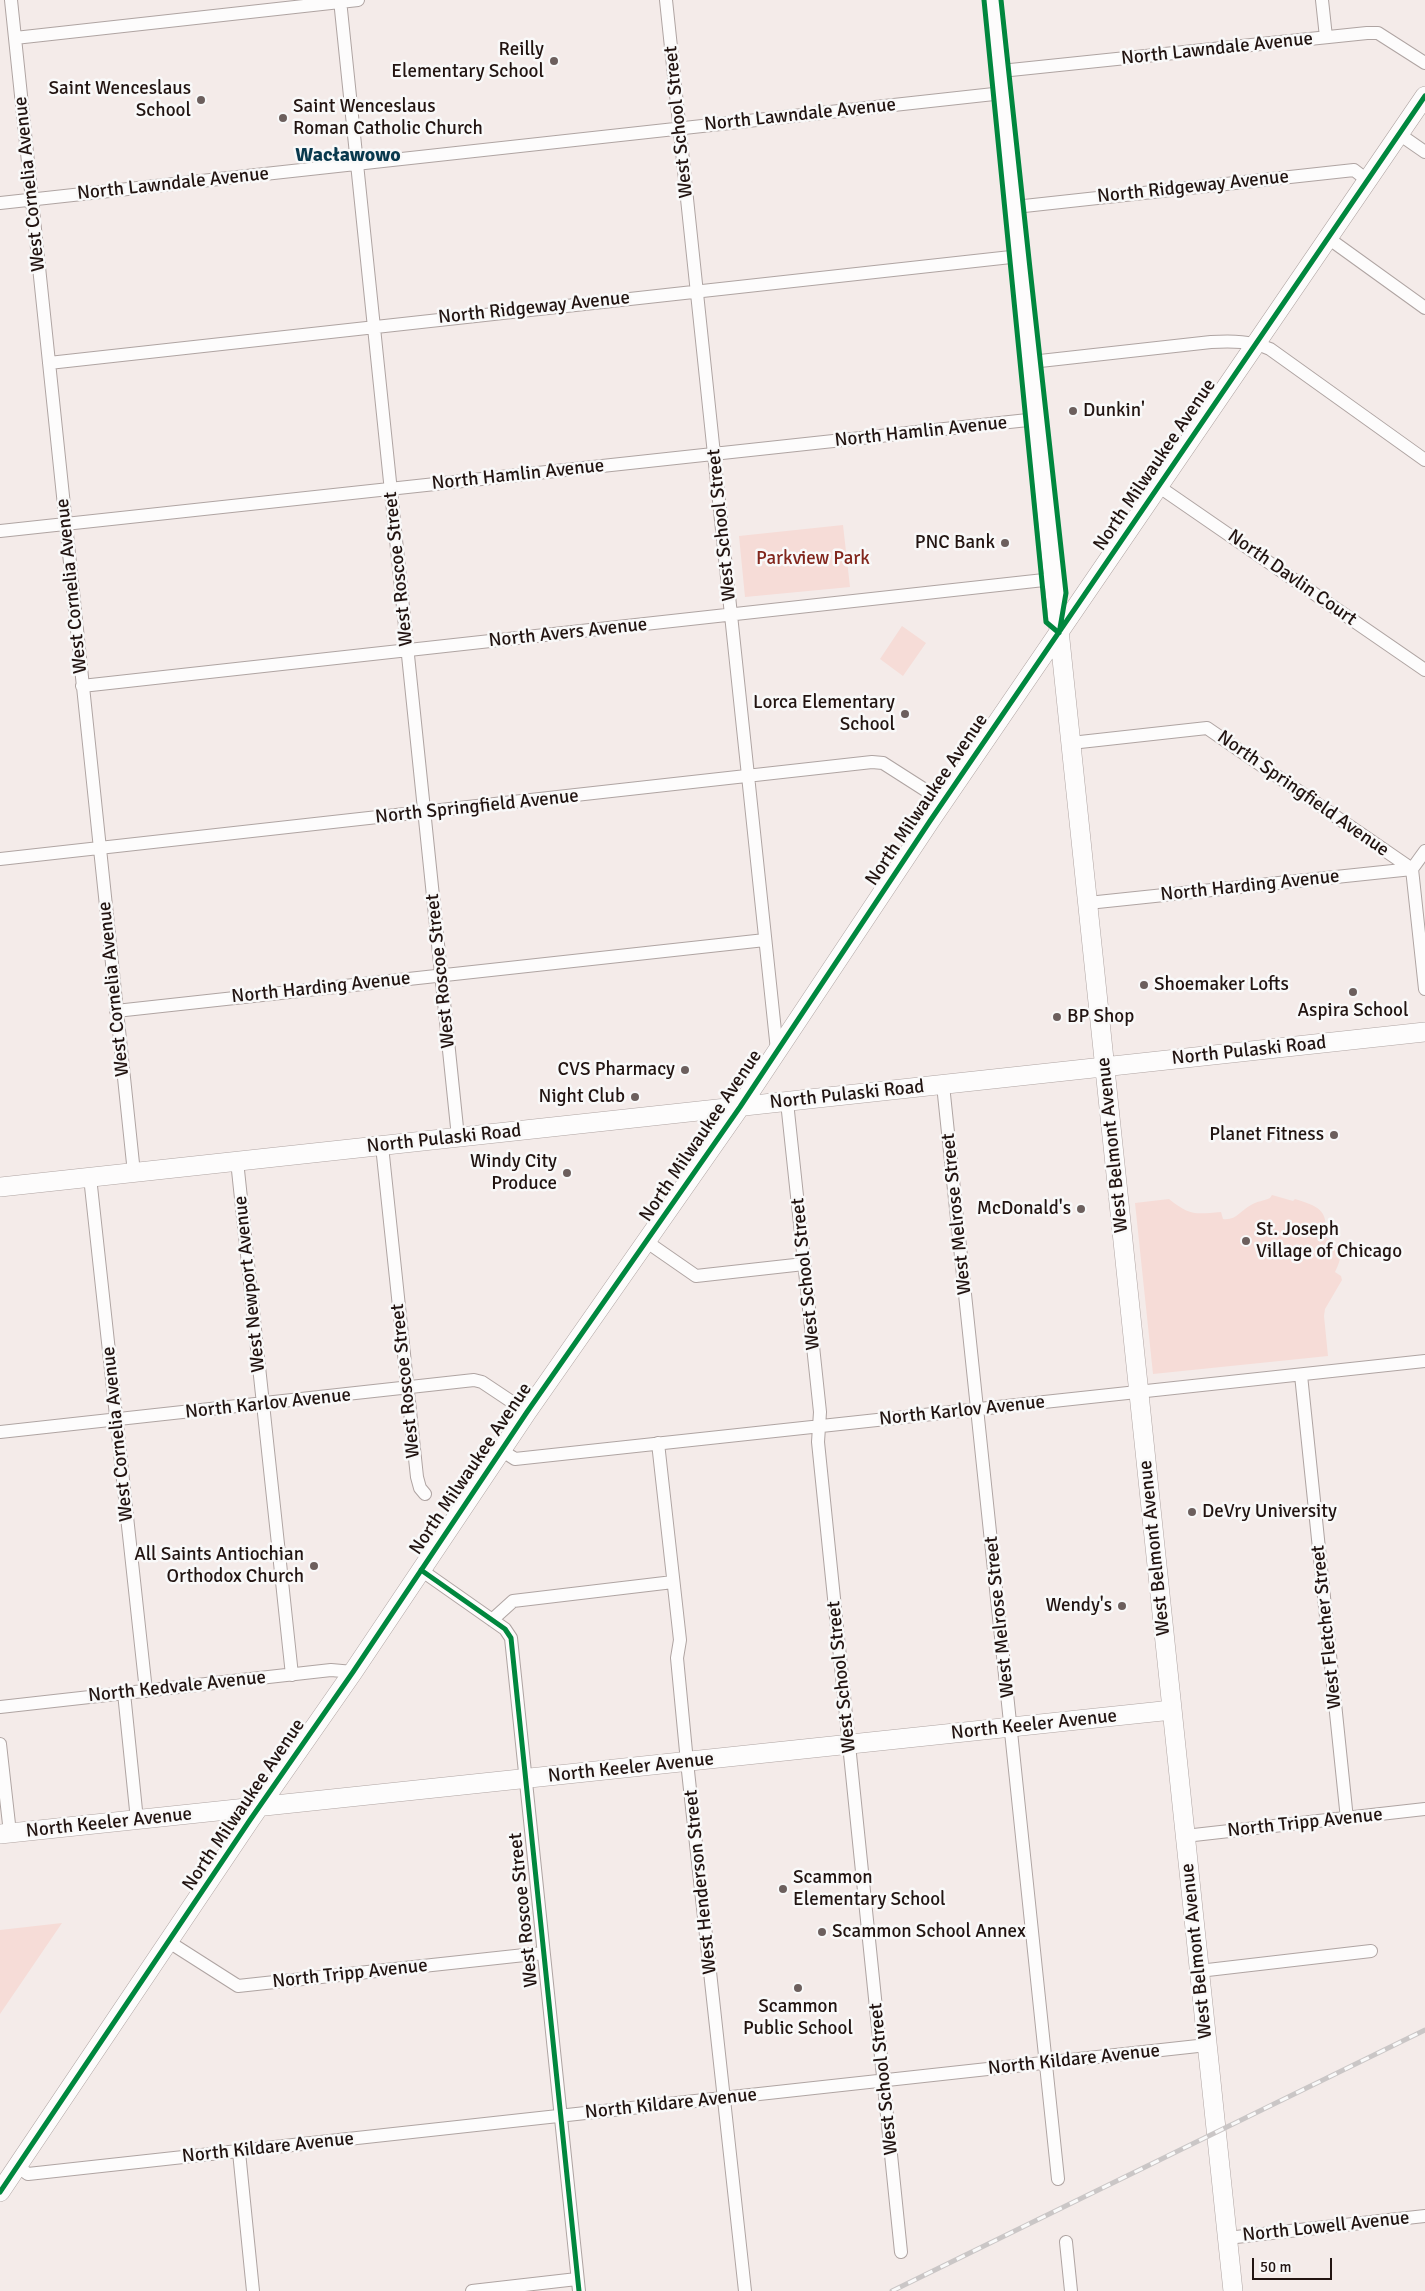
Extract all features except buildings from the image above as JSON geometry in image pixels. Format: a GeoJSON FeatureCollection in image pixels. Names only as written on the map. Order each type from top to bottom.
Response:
{"type":"FeatureCollection","features":[{"type":"Feature","properties":{"kind":"main road","name":"West Belmont Avenue"},"geometry":{"type":"LineString","coordinates":[[993,0],[1233,2291]]}},
{"type":"Feature","properties":{"kind":"main road","name":"North Milwaukee Avenue"},"geometry":{"type":"LineString","coordinates":[[0,2192],[259,1807],[353,1672],[501,1450],[740,1107],[1059,632],[1425,96]]}},
{"type":"Feature","properties":{"kind":"main road","name":"North Pulaski Road"},"geometry":{"type":"LineString","coordinates":[[0,1187],[1425,1032]]}},
{"type":"Feature","properties":{"kind":"main road","name":"North Keeler Avenue"},"geometry":{"type":"LineString","coordinates":[[5,1833],[1172,1710]]}},
{"type":"Feature","properties":{"kind":"street","name":"West Cornelia Avenue"},"geometry":{"type":"LineString","coordinates":[[11,0],[134,1173]]}},
{"type":"Feature","properties":{"kind":"street"},"geometry":{"type":"LineString","coordinates":[[15,38],[358,0]]}},
{"type":"Feature","properties":{"kind":"street","name":"West School Street"},"geometry":{"type":"LineString","coordinates":[[666,0],[777,1050]]}},
{"type":"Feature","properties":{"kind":"street"},"geometry":{"type":"LineString","coordinates":[[1322,0],[1326,37]]}},
{"type":"Feature","properties":{"kind":"street","name":"West Roscoe Street"},"geometry":{"type":"LineString","coordinates":[[340,1],[458,1137]]}},
{"type":"Feature","properties":{"kind":"street","name":"North Lawndale Avenue"},"geometry":{"type":"LineString","coordinates":[[1001,71],[1378,33],[1425,63]]}},
{"type":"Feature","properties":{"kind":"street","name":"North Lawndale Avenue"},"geometry":{"type":"LineString","coordinates":[[0,203],[1003,93]]}},
{"type":"Feature","properties":{"kind":"street"},"geometry":{"type":"LineString","coordinates":[[1399,134],[1425,152]]}},
{"type":"Feature","properties":{"kind":"street","name":"North Ridgeway Avenue"},"geometry":{"type":"LineString","coordinates":[[1015,206],[1354,170],[1367,180]]}},
{"type":"Feature","properties":{"kind":"street"},"geometry":{"type":"LineString","coordinates":[[1328,238],[1425,308]]}},
{"type":"Feature","properties":{"kind":"street","name":"North Ridgeway Avenue"},"geometry":{"type":"LineString","coordinates":[[49,363],[1020,256]]}},
{"type":"Feature","properties":{"kind":"street"},"geometry":{"type":"LineString","coordinates":[[1031,362],[1212,342],[1256,343],[1270,349],[1425,460]]}},
{"type":"Feature","properties":{"kind":"street","name":"North Hamlin Avenue"},"geometry":{"type":"LineString","coordinates":[[0,531],[1037,419]]}},
{"type":"Feature","properties":{"kind":"street","name":"North Davlin Court"},"geometry":{"type":"LineString","coordinates":[[1158,486],[1425,670]]}},
{"type":"Feature","properties":{"kind":"street","name":"North Avers Avenue"},"geometry":{"type":"LineString","coordinates":[[82,686],[1053,579]]}},
{"type":"Feature","properties":{"kind":"street","name":"North Springfield Avenue"},"geometry":{"type":"LineString","coordinates":[[1071,742],[1207,728],[1412,869]]}},
{"type":"Feature","properties":{"kind":"street","name":"North Springfield Avenue"},"geometry":{"type":"LineString","coordinates":[[0,859],[878,762],[883,763],[944,802]]}},
{"type":"Feature","properties":{"kind":"street"},"geometry":{"type":"LineString","coordinates":[[1425,851],[1412,869],[1425,989]]}},
{"type":"Feature","properties":{"kind":"street","name":"North Harding Avenue"},"geometry":{"type":"LineString","coordinates":[[1088,903],[1412,869]]}},
{"type":"Feature","properties":{"kind":"street","name":"North Harding Avenue"},"geometry":{"type":"LineString","coordinates":[[116,1011],[764,940]]}},
{"type":"Feature","properties":{"kind":"street","name":"West Melrose Street"},"geometry":{"type":"LineString","coordinates":[[943,1085],[1048,2063],[1058,2179]]}},
{"type":"Feature","properties":{"kind":"street","name":"West School Street"},"geometry":{"type":"LineString","coordinates":[[787,1102],[820,1412],[818,1442],[901,2252]]}},
{"type":"Feature","properties":{"kind":"street","name":"West Roscoe Street"},"geometry":{"type":"LineString","coordinates":[[382,1146],[417,1477],[420,1488],[425,1494]]}},
{"type":"Feature","properties":{"kind":"street","name":"West Newport Avenue"},"geometry":{"type":"LineString","coordinates":[[237,1161],[292,1674]]}},
{"type":"Feature","properties":{"kind":"street","name":"West Cornelia Avenue"},"geometry":{"type":"LineString","coordinates":[[90,1177],[146,1691]]}},
{"type":"Feature","properties":{"kind":"street"},"geometry":{"type":"LineString","coordinates":[[647,1242],[696,1276],[804,1264]]}},
{"type":"Feature","properties":{"kind":"street","name":"North Karlov Avenue"},"geometry":{"type":"LineString","coordinates":[[501,1450],[515,1459],[1425,1361]]}},
{"type":"Feature","properties":{"kind":"street","name":"West Fletcher Street"},"geometry":{"type":"LineString","coordinates":[[1301,1375],[1347,1819]]}},
{"type":"Feature","properties":{"kind":"street","name":"North Karlov Avenue"},"geometry":{"type":"LineString","coordinates":[[0,1432],[116,1421],[474,1380],[482,1382],[527,1412]]}},
{"type":"Feature","properties":{"kind":"street","name":"West Henderson Street"},"geometry":{"type":"LineString","coordinates":[[658,1443],[680,1640],[677,1658],[745,2291]]}},
{"type":"Feature","properties":{"kind":"street","name":"West Roscoe Street"},"geometry":{"type":"LineString","coordinates":[[421,1570],[505,1629],[510,1638],[578,2285]]}},
{"type":"Feature","properties":{"kind":"street"},"geometry":{"type":"LineString","coordinates":[[492,1620],[513,1601],[673,1582]]}},
{"type":"Feature","properties":{"kind":"street","name":"North Kedvale Avenue"},"geometry":{"type":"LineString","coordinates":[[0,1707],[331,1670],[353,1672]]}},
{"type":"Feature","properties":{"kind":"street"},"geometry":{"type":"LineString","coordinates":[[124,1693],[137,1820]]}},
{"type":"Feature","properties":{"kind":"street"},"geometry":{"type":"LineString","coordinates":[[0,1744],[5,1833]]}},
{"type":"Feature","properties":{"kind":"street","name":"North Tripp Avenue"},"geometry":{"type":"LineString","coordinates":[[1185,1836],[1425,1809]]}},
{"type":"Feature","properties":{"kind":"street","name":"North Tripp Avenue"},"geometry":{"type":"LineString","coordinates":[[169,1942],[238,1986],[544,1954]]}},
{"type":"Feature","properties":{"kind":"street"},"geometry":{"type":"LineString","coordinates":[[1199,1971],[1371,1951]]}},
{"type":"Feature","properties":{"kind":"street","name":"North Kildare Avenue"},"geometry":{"type":"LineString","coordinates":[[18,2167],[28,2174],[1207,2046]]}},
{"type":"Feature","properties":{"kind":"street"},"geometry":{"type":"LineString","coordinates":[[238,2152],[253,2291]]}},
{"type":"Feature","properties":{"kind":"street","name":"North Lowell Avenue"},"geometry":{"type":"LineString","coordinates":[[1227,2238],[1425,2216]]}},
{"type":"Feature","properties":{"kind":"street"},"geometry":{"type":"LineString","coordinates":[[1066,2242],[1071,2291]]}},
{"type":"Feature","properties":{"kind":"street"},"geometry":{"type":"LineString","coordinates":[[472,2291],[578,2285]]}},
{"type":"Feature","properties":{"kind":"green space","name":"Parkview Park"},"geometry":{"type":"Polygon","coordinates":[[[843,525],[850,587],[745,597],[739,536],[843,525]]]}},
{"type":"Feature","properties":{"kind":"green space"},"geometry":{"type":"Polygon","coordinates":[[[902,626],[926,643],[903,676],[880,659],[902,626]]]}},
{"type":"Feature","properties":{"kind":"green space"},"geometry":{"type":"Polygon","coordinates":[[[1272,1195],[1293,1201],[1295,1199],[1320,1210],[1325,1220],[1325,1236],[1339,1252],[1340,1260],[1335,1272],[1341,1276],[1342,1280],[1325,1309],[1324,1316],[1328,1356],[1153,1374],[1135,1203],[1169,1199],[1193,1213],[1221,1212],[1223,1219],[1228,1219],[1235,1217],[1253,1204],[1270,1198],[1272,1195]]]}},
{"type":"Feature","properties":{"kind":"green space"},"geometry":{"type":"Polygon","coordinates":[[[62,1923],[0,2014],[0,1930],[62,1923]]]}},
{"type":"Feature","properties":{"kind":"railway"},"geometry":{"type":"LineString","coordinates":[[892,2291],[1425,2030]]}},
{"type":"Feature","properties":{"kind":"cycle path"},"geometry":{"type":"LineString","coordinates":[[984,0],[1046,622],[1059,633]]}},
{"type":"Feature","properties":{"kind":"cycle path"},"geometry":{"type":"LineString","coordinates":[[1001,0],[1066,593],[1060,628]]}},
{"type":"Feature","properties":{"kind":"cycle path"},"geometry":{"type":"LineString","coordinates":[[0,2192],[527,1412],[740,1107],[930,821],[1425,96]]}},
{"type":"Feature","properties":{"kind":"cycle path"},"geometry":{"type":"LineString","coordinates":[[421,1570],[505,1629],[511,1638],[579,2291]]}},
{"type":"Feature","properties":{"kind":"place","name":"Reilly Elementary School"},"geometry":{"type":"Point","coordinates":[554,61]}},
{"type":"Feature","properties":{"kind":"place","name":"Saint Wenceslaus School"},"geometry":{"type":"Point","coordinates":[201,100]}},
{"type":"Feature","properties":{"kind":"place","name":"Saint Wenceslaus Roman Catholic Church"},"geometry":{"type":"Point","coordinates":[283,118]}},
{"type":"Feature","properties":{"kind":"place","name":"Dunkin'"},"geometry":{"type":"Point","coordinates":[1073,411]}},
{"type":"Feature","properties":{"kind":"place","name":"PNC Bank"},"geometry":{"type":"Point","coordinates":[1005,543]}},
{"type":"Feature","properties":{"kind":"place","name":"Lorca Elementary School"},"geometry":{"type":"Point","coordinates":[905,714]}},
{"type":"Feature","properties":{"kind":"place","name":"Shoemaker Lofts"},"geometry":{"type":"Point","coordinates":[1144,985]}},
{"type":"Feature","properties":{"kind":"place","name":"Aspira School"},"geometry":{"type":"Point","coordinates":[1353,992]}},
{"type":"Feature","properties":{"kind":"place","name":"BP Shop"},"geometry":{"type":"Point","coordinates":[1057,1017]}},
{"type":"Feature","properties":{"kind":"place","name":"CVS Pharmacy"},"geometry":{"type":"Point","coordinates":[685,1070]}},
{"type":"Feature","properties":{"kind":"place","name":"Night Club"},"geometry":{"type":"Point","coordinates":[635,1097]}},
{"type":"Feature","properties":{"kind":"place","name":"Planet Fitness"},"geometry":{"type":"Point","coordinates":[1334,1135]}},
{"type":"Feature","properties":{"kind":"place","name":"Windy City Produce"},"geometry":{"type":"Point","coordinates":[567,1173]}},
{"type":"Feature","properties":{"kind":"place","name":"McDonald's"},"geometry":{"type":"Point","coordinates":[1081,1209]}},
{"type":"Feature","properties":{"kind":"place","name":"St. Joseph Village of Chicago"},"geometry":{"type":"Point","coordinates":[1246,1241]}},
{"type":"Feature","properties":{"kind":"place","name":"DeVry University"},"geometry":{"type":"Point","coordinates":[1192,1512]}},
{"type":"Feature","properties":{"kind":"place","name":"All Saints Antiochian Orthodox Church"},"geometry":{"type":"Point","coordinates":[314,1566]}},
{"type":"Feature","properties":{"kind":"place","name":"Wendy's"},"geometry":{"type":"Point","coordinates":[1122,1606]}},
{"type":"Feature","properties":{"kind":"place","name":"Scammon Elementary School"},"geometry":{"type":"Point","coordinates":[783,1889]}},
{"type":"Feature","properties":{"kind":"place","name":"Scammon School Annex"},"geometry":{"type":"Point","coordinates":[822,1932]}},
{"type":"Feature","properties":{"kind":"place","name":"Scammon Public School"},"geometry":{"type":"Point","coordinates":[798,1988]}},
{"type":"Feature","properties":{"kind":"district","name":"Wacławowo"},"geometry":{"type":"Point","coordinates":[348,156]}}]}
